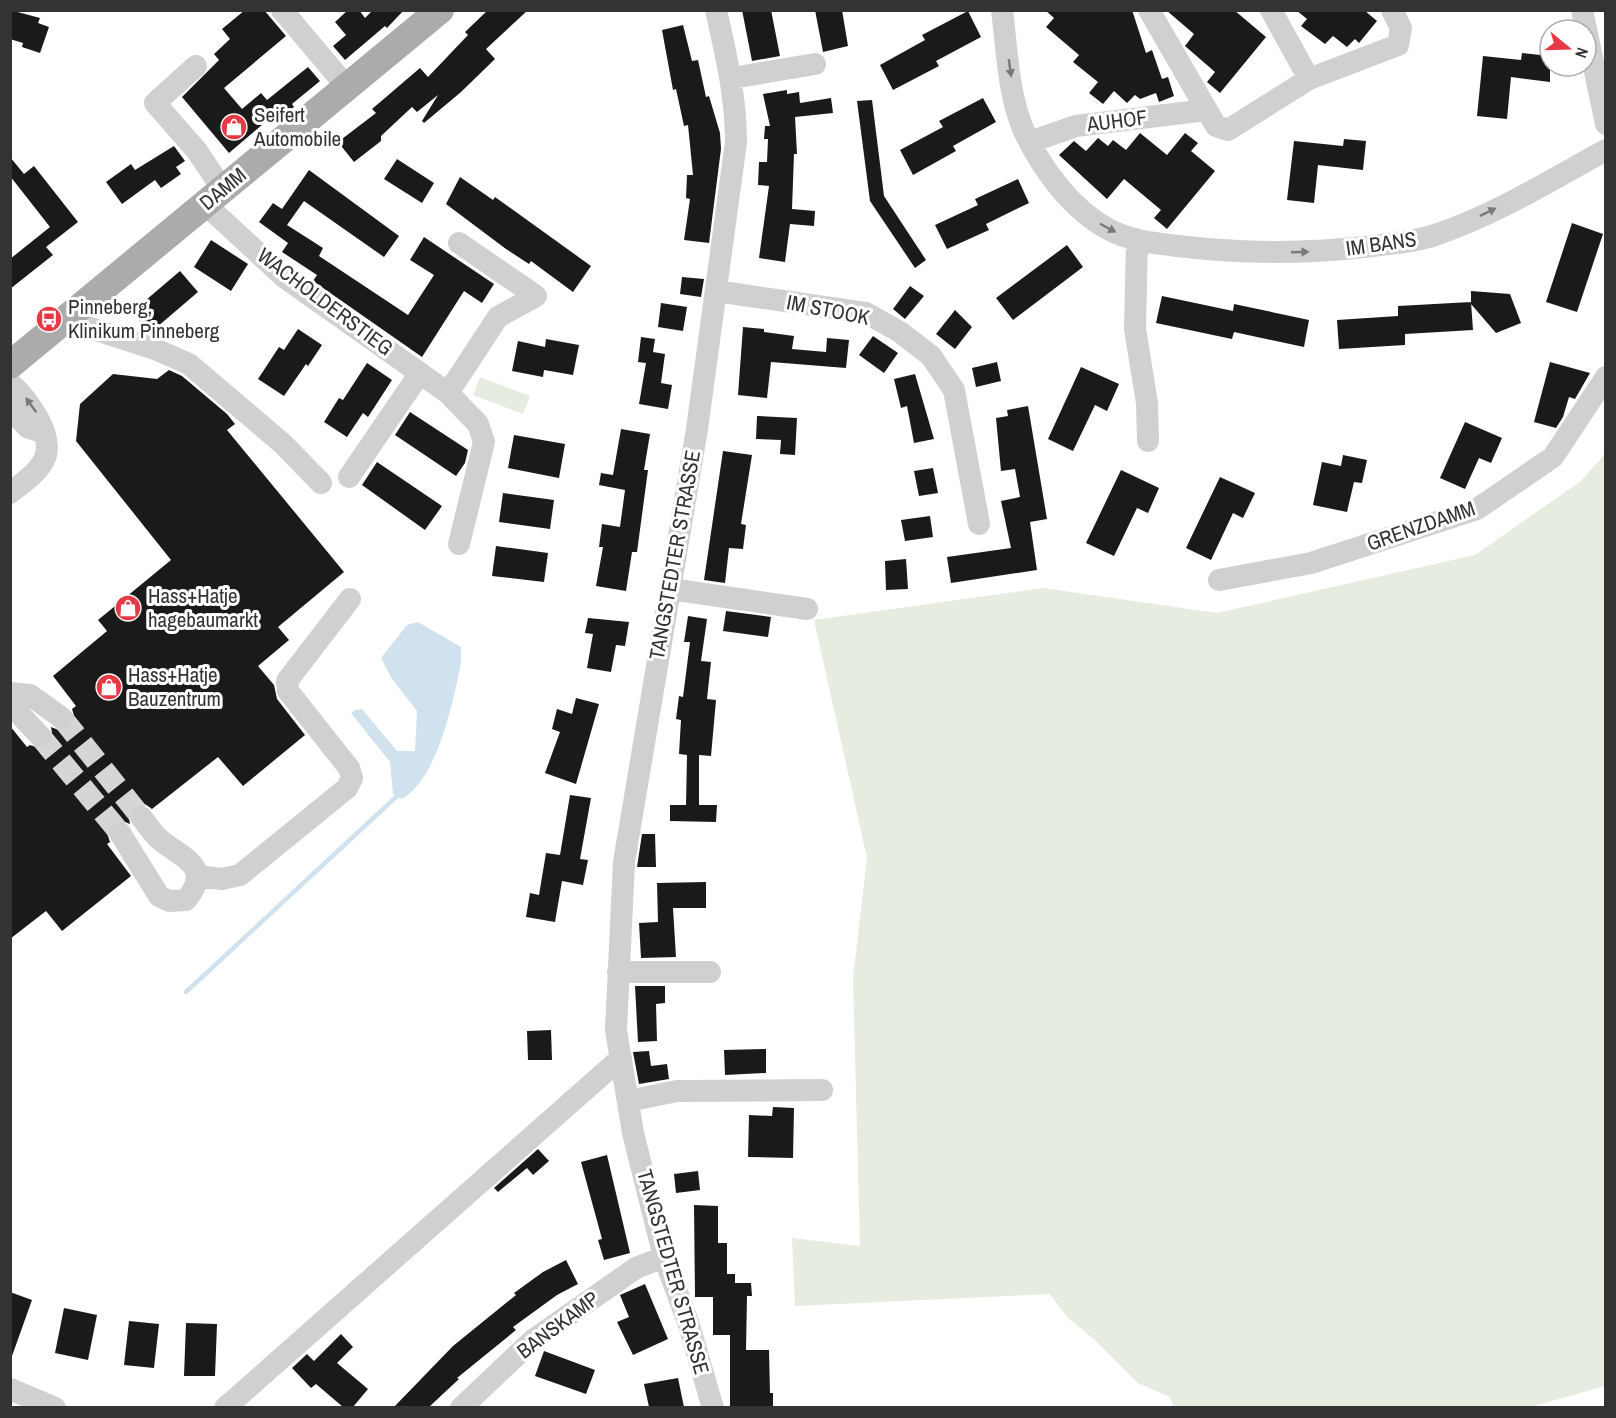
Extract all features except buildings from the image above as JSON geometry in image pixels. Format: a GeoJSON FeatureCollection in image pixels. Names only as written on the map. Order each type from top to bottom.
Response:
{"type":"FeatureCollection","features":[{"type":"Feature","properties":{"kind":"main road","name":"DAMM"},"geometry":{"type":"LineString","coordinates":[[10,365],[440,10]]}},
{"type":"Feature","properties":{"kind":"street"},"geometry":{"type":"LineString","coordinates":[[282,10],[346,87]]}},
{"type":"Feature","properties":{"kind":"street","name":"TANGSTEDTER STRASSE"},"geometry":{"type":"LineString","coordinates":[[713,1407],[688,1322],[664,1257],[628,1101],[616,1030],[624,862],[697,429],[736,142],[736,110],[732,78],[716,10]]}},
{"type":"Feature","properties":{"kind":"street","name":"IM BANS"},"geometry":{"type":"LineString","coordinates":[[1002,10],[1014,94],[1023,129],[1030,142],[1045,167],[1088,217],[1111,231],[1137,241],[1240,253],[1331,251],[1414,240],[1484,214],[1605,150]]}},
{"type":"Feature","properties":{"kind":"street"},"geometry":{"type":"LineString","coordinates":[[1149,10],[1216,126],[1228,130],[1309,79],[1398,45],[1401,28],[1392,10]]}},
{"type":"Feature","properties":{"kind":"street"},"geometry":{"type":"LineString","coordinates":[[1271,10],[1309,79]]}},
{"type":"Feature","properties":{"kind":"street"},"geometry":{"type":"LineString","coordinates":[[1582,10],[1605,124]]}},
{"type":"Feature","properties":{"kind":"street"},"geometry":{"type":"LineString","coordinates":[[732,78],[815,64]]}},
{"type":"Feature","properties":{"kind":"street","name":"WACHOLDERSTIEG"},"geometry":{"type":"LineString","coordinates":[[196,66],[155,103],[197,150],[214,197],[284,277],[448,393],[478,424],[484,442],[459,544]]}},
{"type":"Feature","properties":{"kind":"street","name":"AUHOF"},"geometry":{"type":"LineString","coordinates":[[1030,142],[1076,126],[1206,110]]}},
{"type":"Feature","properties":{"kind":"street"},"geometry":{"type":"LineString","coordinates":[[1137,241],[1135,329],[1147,403],[1148,441]]}},
{"type":"Feature","properties":{"kind":"street"},"geometry":{"type":"LineString","coordinates":[[448,393],[498,317],[536,296],[459,243]]}},
{"type":"Feature","properties":{"kind":"street","name":"IM STOOK"},"geometry":{"type":"LineString","coordinates":[[716,291],[866,313],[900,332],[931,356],[954,390],[980,524]]}},
{"type":"Feature","properties":{"kind":"street"},"geometry":{"type":"LineString","coordinates":[[68,317],[84,326],[155,349],[189,364],[282,444],[321,483]]}},
{"type":"Feature","properties":{"kind":"street"},"geometry":{"type":"LineString","coordinates":[[349,477],[420,373]]}},
{"type":"Feature","properties":{"kind":"street","name":"GRENZDAMM"},"geometry":{"type":"LineString","coordinates":[[1219,580],[1311,563],[1477,509],[1553,457],[1605,377]]}},
{"type":"Feature","properties":{"kind":"street"},"geometry":{"type":"LineString","coordinates":[[10,383],[22,393],[39,416],[47,445],[45,459],[35,473],[10,493]]}},
{"type":"Feature","properties":{"kind":"street"},"geometry":{"type":"LineString","coordinates":[[10,408],[27,427],[42,432]]}},
{"type":"Feature","properties":{"kind":"street"},"geometry":{"type":"LineString","coordinates":[[670,589],[807,609]]}},
{"type":"Feature","properties":{"kind":"street"},"geometry":{"type":"LineString","coordinates":[[197,876],[222,879],[240,875],[347,788],[352,778],[349,768],[288,692],[287,681],[350,599]]}},
{"type":"Feature","properties":{"kind":"street"},"geometry":{"type":"LineString","coordinates":[[10,693],[30,695],[62,718]]}},
{"type":"Feature","properties":{"kind":"street"},"geometry":{"type":"LineString","coordinates":[[10,704],[40,736]]}},
{"type":"Feature","properties":{"kind":"street"},"geometry":{"type":"LineString","coordinates":[[120,833],[159,896],[169,901],[186,900],[197,887],[197,876],[191,861],[159,839],[141,817]]}},
{"type":"Feature","properties":{"kind":"street"},"geometry":{"type":"LineString","coordinates":[[618,972],[710,972]]}},
{"type":"Feature","properties":{"kind":"street"},"geometry":{"type":"LineString","coordinates":[[225,1407],[621,1058]]}},
{"type":"Feature","properties":{"kind":"street"},"geometry":{"type":"LineString","coordinates":[[628,1101],[677,1091],[822,1090]]}},
{"type":"Feature","properties":{"kind":"street","name":"BANSKAMP"},"geometry":{"type":"LineString","coordinates":[[461,1407],[533,1340],[636,1268],[664,1257]]}},
{"type":"Feature","properties":{"kind":"street"},"geometry":{"type":"LineString","coordinates":[[10,1389],[55,1407]]}},
{"type":"Feature","properties":{"kind":"shaded area"},"geometry":{"type":"Polygon","coordinates":[[[480,377],[530,396],[523,414],[473,395],[480,377]]]}},
{"type":"Feature","properties":{"kind":"shaded area"},"geometry":{"type":"Polygon","coordinates":[[[1605,454],[1605,1386],[1531,1407],[1174,1407],[1170,1397],[1138,1383],[1095,1340],[1068,1318],[1050,1294],[795,1306],[792,1238],[860,1246],[853,978],[867,858],[814,620],[1043,588],[1217,613],[1475,555],[1581,481],[1605,454]]]}},
{"type":"Feature","properties":{"kind":"water"},"geometry":{"type":"Polygon","coordinates":[[[418,622],[461,647],[461,663],[448,718],[434,757],[415,789],[402,799],[393,794],[390,762],[351,713],[362,709],[397,751],[415,751],[417,711],[392,679],[381,658],[407,625],[418,622]]]}},
{"type":"Feature","properties":{"kind":"waterway"},"geometry":{"type":"LineString","coordinates":[[186,992],[397,796]]}},
{"type":"Feature","properties":{"kind":"tunnel"},"geometry":{"type":"LineString","coordinates":[[62,718],[141,817]]}},
{"type":"Feature","properties":{"kind":"tunnel"},"geometry":{"type":"LineString","coordinates":[[40,736],[120,833]]}},
{"type":"Feature","properties":{"kind":"place","name":"Seifert Automobile"},"geometry":{"type":"Point","coordinates":[234,127]}},
{"type":"Feature","properties":{"kind":"place","name":"Pinneberg, Klinikum Pinneberg"},"geometry":{"type":"Point","coordinates":[49,319]}},
{"type":"Feature","properties":{"kind":"place","name":"Hass+Hatje hagebaumarkt"},"geometry":{"type":"Point","coordinates":[128,608]}},
{"type":"Feature","properties":{"kind":"place","name":"Hass+Hatje Bauzentrum"},"geometry":{"type":"Point","coordinates":[109,687]}}]}
